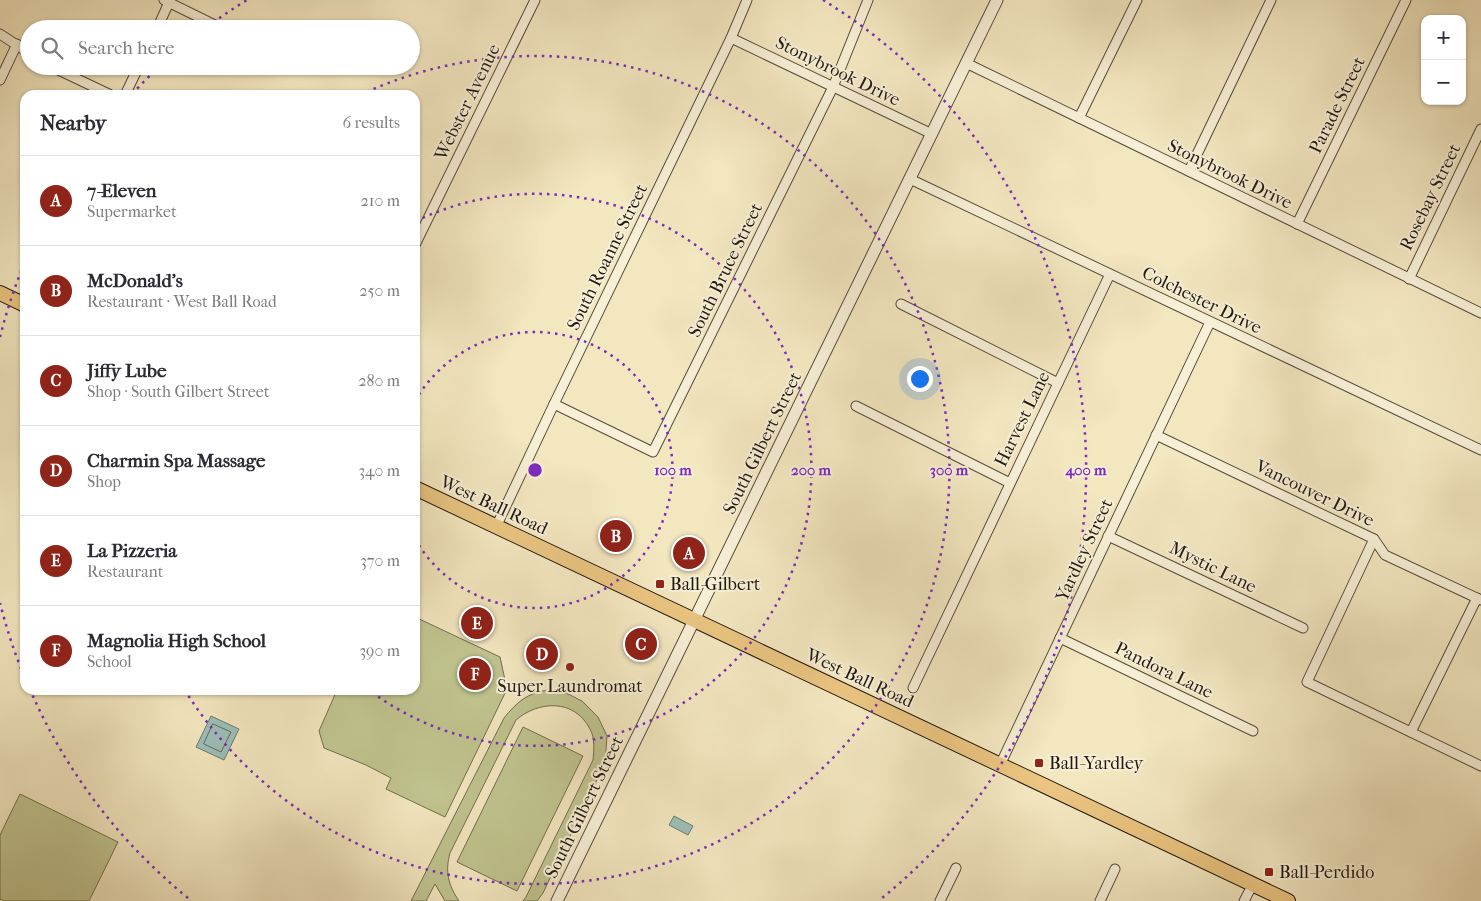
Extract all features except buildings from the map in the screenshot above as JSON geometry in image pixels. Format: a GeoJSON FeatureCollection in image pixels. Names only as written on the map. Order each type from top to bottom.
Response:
{"type":"FeatureCollection","features":[{"type":"Feature","properties":{"kind":"main road"},"geometry":{"type":"LineString","coordinates":[[0,293],[20,302]]}},
{"type":"Feature","properties":{"kind":"main road","name":"West Ball Road"},"geometry":{"type":"LineString","coordinates":[[420,490],[1288,901]]}},
{"type":"Feature","properties":{"kind":"street","name":"Webster Avenue"},"geometry":{"type":"LineString","coordinates":[[420,235],[535,0]]}},
{"type":"Feature","properties":{"kind":"street","name":"South Roanne Street"},"geometry":{"type":"LineString","coordinates":[[496,527],[731,38],[747,0]]}},
{"type":"Feature","properties":{"kind":"street","name":"South Bruce Street"},"geometry":{"type":"LineString","coordinates":[[554,404],[653,452],[833,87],[868,0]]}},
{"type":"Feature","properties":{"kind":"street","name":"South Gilbert Street"},"geometry":{"type":"LineString","coordinates":[[558,901],[996,0]]}},
{"type":"Feature","properties":{"kind":"street"},"geometry":{"type":"LineString","coordinates":[[1079,118],[1137,0]]}},
{"type":"Feature","properties":{"kind":"street"},"geometry":{"type":"LineString","coordinates":[[1188,172],[1272,0]]}},
{"type":"Feature","properties":{"kind":"street","name":"Parade Street"},"geometry":{"type":"LineString","coordinates":[[1297,224],[1406,0]]}},
{"type":"Feature","properties":{"kind":"street"},"geometry":{"type":"LineString","coordinates":[[161,20],[168,1],[205,20]]}},
{"type":"Feature","properties":{"kind":"street"},"geometry":{"type":"LineString","coordinates":[[0,34],[20,46]]}},
{"type":"Feature","properties":{"kind":"street","name":"Stonybrook Drive"},"geometry":{"type":"LineString","coordinates":[[731,38],[932,134]]}},
{"type":"Feature","properties":{"kind":"street"},"geometry":{"type":"LineString","coordinates":[[0,80],[17,44]]}},
{"type":"Feature","properties":{"kind":"street","name":"Stonybrook Drive"},"geometry":{"type":"LineString","coordinates":[[966,63],[1409,279],[1481,312]]}},
{"type":"Feature","properties":{"kind":"street"},"geometry":{"type":"LineString","coordinates":[[69,75],[100,90]]}},
{"type":"Feature","properties":{"kind":"street"},"geometry":{"type":"LineString","coordinates":[[127,90],[135,75]]}},
{"type":"Feature","properties":{"kind":"street","name":"Rosebay Street"},"geometry":{"type":"LineString","coordinates":[[1409,279],[1481,129]]}},
{"type":"Feature","properties":{"kind":"street","name":"Colchester Drive"},"geometry":{"type":"LineString","coordinates":[[910,179],[1481,450]]}},
{"type":"Feature","properties":{"kind":"street","name":"Harvest Lane"},"geometry":{"type":"LineString","coordinates":[[913,688],[1110,274]]}},
{"type":"Feature","properties":{"kind":"street"},"geometry":{"type":"LineString","coordinates":[[901,304],[1058,382]]}},
{"type":"Feature","properties":{"kind":"street","name":"Yardley Street"},"geometry":{"type":"LineString","coordinates":[[1000,764],[1210,322]]}},
{"type":"Feature","properties":{"kind":"street"},"geometry":{"type":"LineString","coordinates":[[856,406],[1010,483]]}},
{"type":"Feature","properties":{"kind":"street","name":"Vancouver Drive"},"geometry":{"type":"LineString","coordinates":[[1156,435],[1374,539],[1385,555],[1479,599]]}},
{"type":"Feature","properties":{"kind":"street","name":"Mystic Lane"},"geometry":{"type":"LineString","coordinates":[[1108,536],[1303,628]]}},
{"type":"Feature","properties":{"kind":"street"},"geometry":{"type":"LineString","coordinates":[[1374,539],[1307,682],[1481,766]]}},
{"type":"Feature","properties":{"kind":"street"},"geometry":{"type":"LineString","coordinates":[[1412,732],[1479,599]]}},
{"type":"Feature","properties":{"kind":"street","name":"Pandora Lane"},"geometry":{"type":"LineString","coordinates":[[1060,638],[1253,731]]}},
{"type":"Feature","properties":{"kind":"street"},"geometry":{"type":"LineString","coordinates":[[940,901],[956,868]]}},
{"type":"Feature","properties":{"kind":"street"},"geometry":{"type":"LineString","coordinates":[[1100,901],[1115,869]]}},
{"type":"Feature","properties":{"kind":"street"},"geometry":{"type":"LineString","coordinates":[[1244,901],[1253,884]]}},
{"type":"Feature","properties":{"kind":"green space"},"geometry":{"type":"Polygon","coordinates":[[[420,619],[500,657],[507,689],[445,817],[386,789],[391,778],[366,765],[324,748],[319,731],[335,695],[420,695],[420,619]]]}},
{"type":"Feature","properties":{"kind":"green space"},"geometry":{"type":"Polygon","coordinates":[[[548,690],[568,694],[582,701],[598,717],[607,736],[605,763],[543,893],[537,901],[523,901],[593,760],[594,752],[592,733],[583,719],[575,712],[555,706],[535,709],[516,720],[450,853],[448,878],[459,901],[445,901],[435,884],[426,901],[411,901],[504,718],[523,699],[534,693],[548,690]]]}},
{"type":"Feature","properties":{"kind":"green space"},"geometry":{"type":"Polygon","coordinates":[[[523,727],[583,756],[517,891],[457,862],[523,727]]]}},
{"type":"Feature","properties":{"kind":"green space"},"geometry":{"type":"Polygon","coordinates":[[[20,794],[118,842],[89,901],[4,901],[0,899],[0,835],[20,794]]]}},
{"type":"Feature","properties":{"kind":"water"},"geometry":{"type":"Polygon","coordinates":[[[211,716],[239,729],[224,760],[196,747],[211,716]]]}},
{"type":"Feature","properties":{"kind":"water"},"geometry":{"type":"Polygon","coordinates":[[[674,816],[693,826],[688,835],[669,825],[674,816]]]}},
{"type":"Feature","properties":{"kind":"place","name":"McDonald's"},"geometry":{"type":"Point","coordinates":[616,536]}},
{"type":"Feature","properties":{"kind":"place","name":"7-Eleven"},"geometry":{"type":"Point","coordinates":[689,553]}},
{"type":"Feature","properties":{"kind":"place","name":"Ball-Gilbert"},"geometry":{"type":"Point","coordinates":[660,584]}},
{"type":"Feature","properties":{"kind":"place","name":"La Pizzeria"},"geometry":{"type":"Point","coordinates":[477,623]}},
{"type":"Feature","properties":{"kind":"place","name":"Jiffy Lube"},"geometry":{"type":"Point","coordinates":[641,644]}},
{"type":"Feature","properties":{"kind":"place","name":"Charmin Spa Massage"},"geometry":{"type":"Point","coordinates":[542,654]}},
{"type":"Feature","properties":{"kind":"place","name":"Super Laundromat"},"geometry":{"type":"Point","coordinates":[570,667]}},
{"type":"Feature","properties":{"kind":"place","name":"Magnolia High School"},"geometry":{"type":"Point","coordinates":[475,674]}},
{"type":"Feature","properties":{"kind":"place","name":"Ball-Yardley"},"geometry":{"type":"Point","coordinates":[1039,763]}},
{"type":"Feature","properties":{"kind":"place","name":"Ball-Perdido"},"geometry":{"type":"Point","coordinates":[1269,872]}}]}
